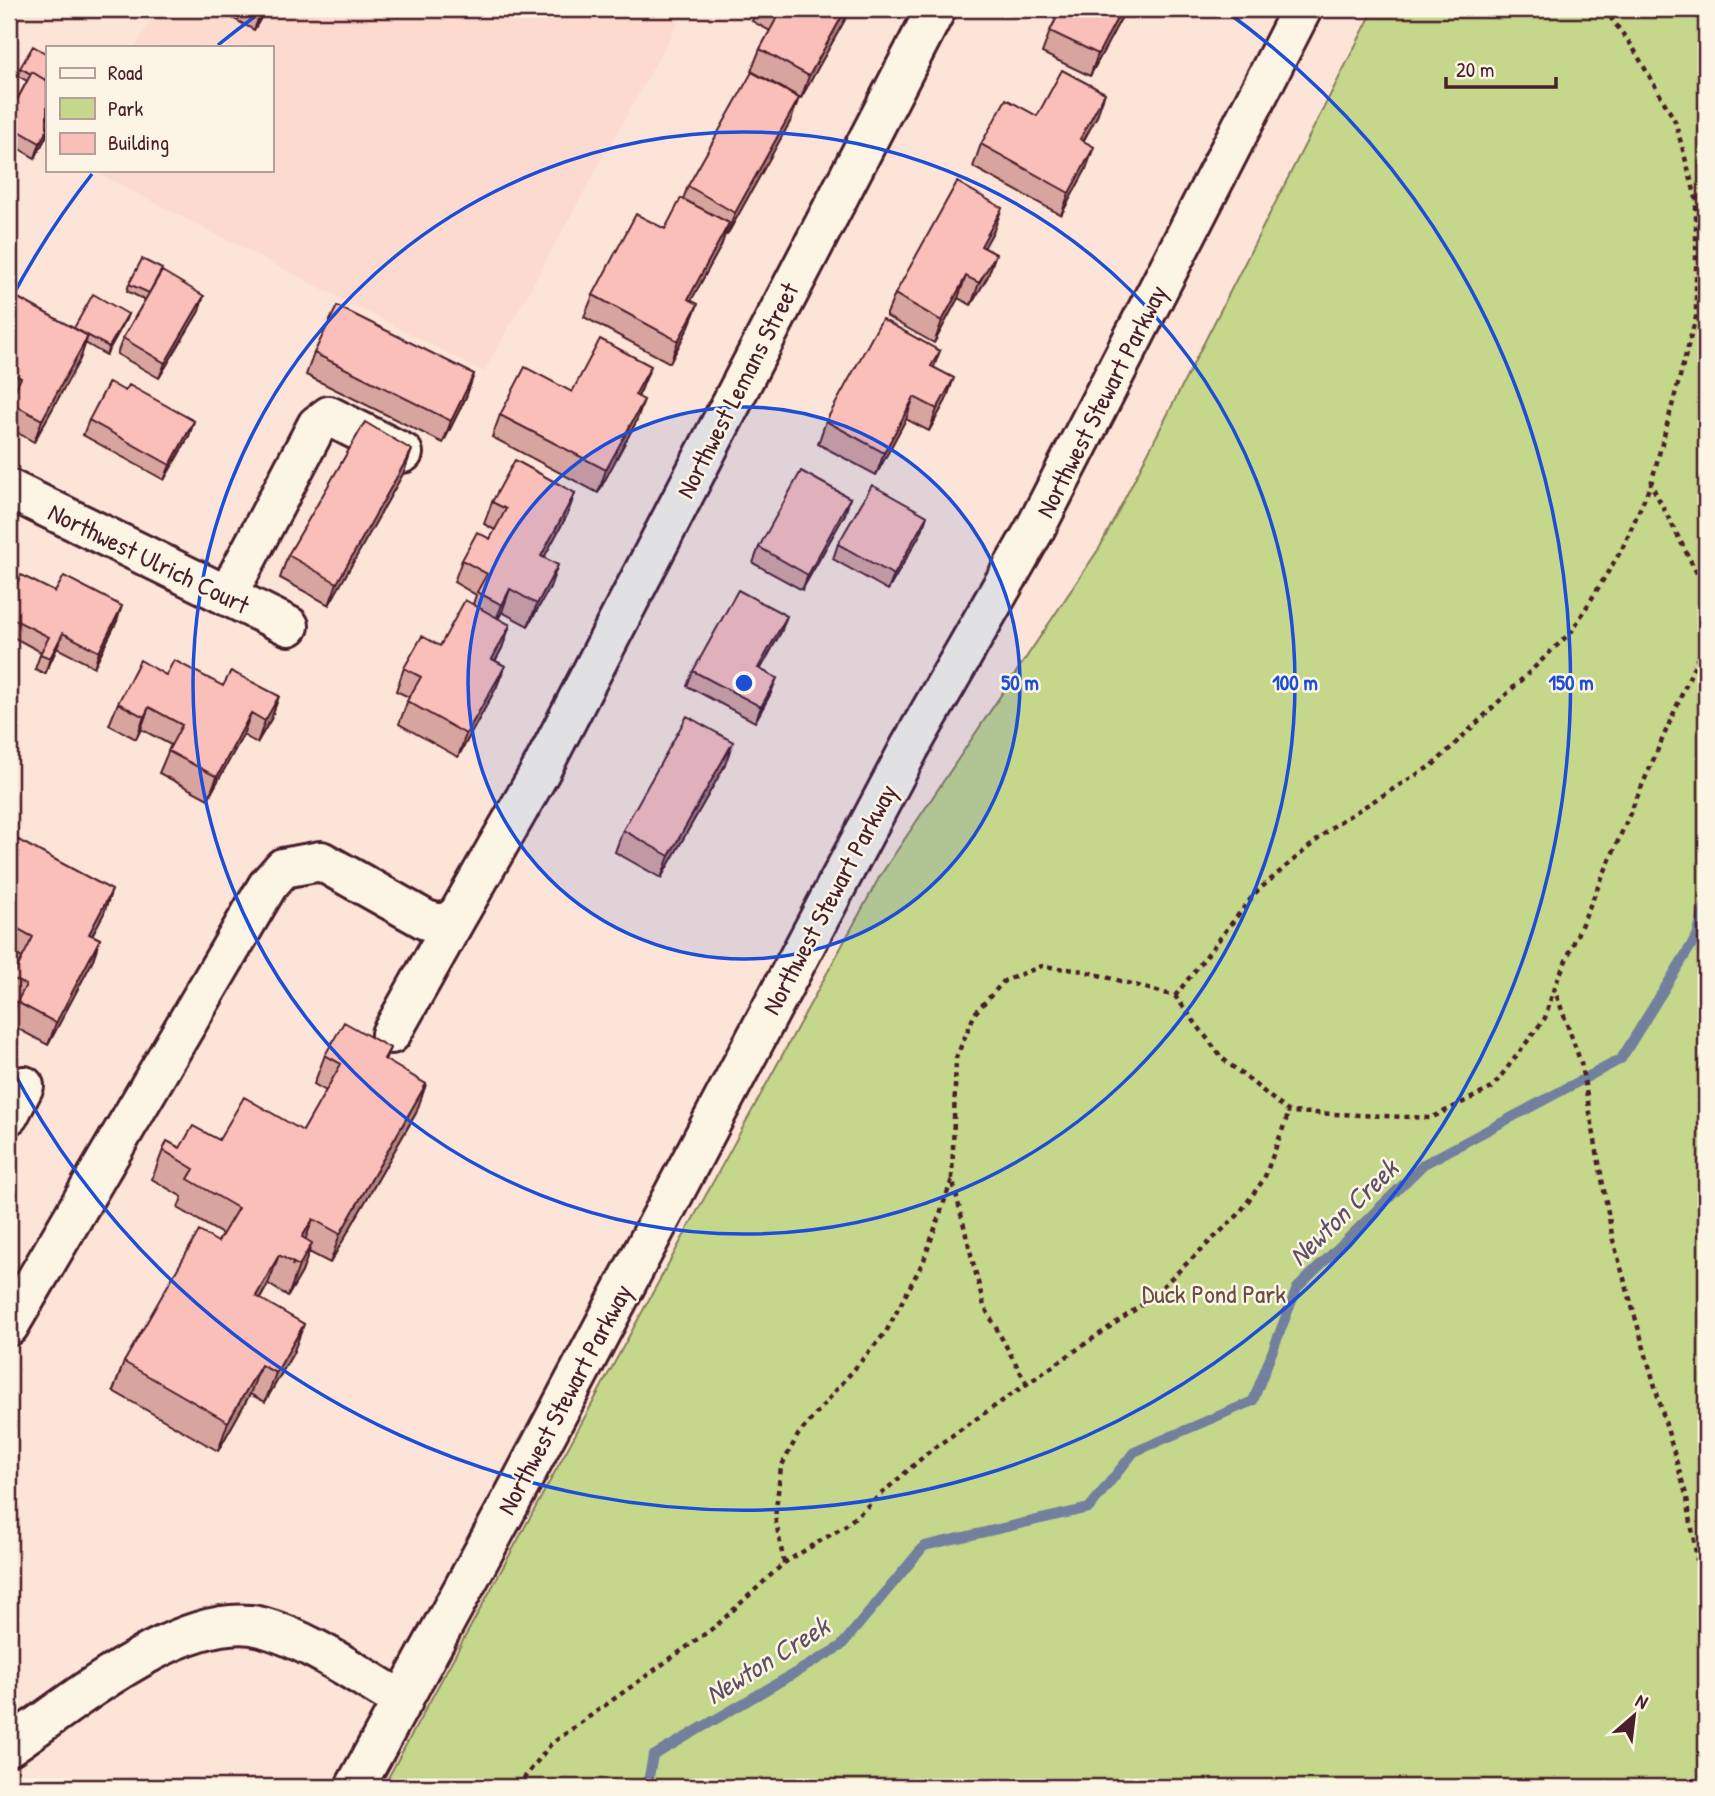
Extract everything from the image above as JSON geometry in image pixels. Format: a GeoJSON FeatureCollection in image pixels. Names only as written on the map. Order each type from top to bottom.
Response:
{"type":"FeatureCollection","features":[{"type":"Feature","properties":{"kind":"street","name":"Northwest Lemans Street"},"geometry":{"type":"LineString","coordinates":[[391,1034],[540,772],[936,9]]}},
{"type":"Feature","properties":{"kind":"street","name":"Northwest Stewart Parkway"},"geometry":{"type":"LineString","coordinates":[[355,1787],[910,747],[1035,529],[1302,9]]}},
{"type":"Feature","properties":{"kind":"street"},"geometry":{"type":"LineString","coordinates":[[227,596],[317,425],[329,416],[403,453]]}},
{"type":"Feature","properties":{"kind":"street","name":"Northwest Ulrich Court"},"geometry":{"type":"LineString","coordinates":[[9,489],[289,626]]}},
{"type":"Feature","properties":{"kind":"street"},"geometry":{"type":"LineString","coordinates":[[9,1326],[268,885],[283,868],[321,861],[426,920],[444,925],[458,915]]}},
{"type":"Feature","properties":{"kind":"street"},"geometry":{"type":"LineString","coordinates":[[9,1746],[156,1648],[194,1631],[232,1625],[259,1626],[288,1636],[403,1701]]}},
{"type":"Feature","properties":{"kind":"path"},"geometry":{"type":"LineString","coordinates":[[1175,996],[1256,891],[1336,824],[1434,764],[1572,631],[1622,550],[1651,484],[1696,317],[1696,198],[1675,121],[1632,46],[1604,9]]}},
{"type":"Feature","properties":{"kind":"path"},"geometry":{"type":"LineString","coordinates":[[1027,1384],[984,1306],[953,1178],[956,1058],[975,1013],[1004,981],[1042,966],[1084,971],[1175,996],[1222,1058],[1289,1112],[1431,1118],[1492,1088],[1545,1017],[1554,988],[1702,648],[1702,583],[1651,484]]}},
{"type":"Feature","properties":{"kind":"path"},"geometry":{"type":"LineString","coordinates":[[1554,988],[1581,1063],[1613,1240],[1687,1498],[1699,1572],[1706,1586]]}},
{"type":"Feature","properties":{"kind":"path"},"geometry":{"type":"LineString","coordinates":[[517,1787],[551,1744],[716,1626],[784,1563],[845,1527],[931,1450],[1146,1302],[1238,1214],[1264,1179],[1289,1112]]}},
{"type":"Feature","properties":{"kind":"path"},"geometry":{"type":"LineString","coordinates":[[784,1563],[775,1517],[781,1468],[798,1435],[886,1332],[925,1260],[953,1178]]}},
{"type":"Feature","properties":{"kind":"shaded area"},"geometry":{"type":"Polygon","coordinates":[[[157,9],[686,9],[484,372],[95,172],[273,172],[273,46],[136,46],[157,9]]]}},
{"type":"Feature","properties":{"kind":"green space","name":"Duck Pond Park"},"geometry":{"type":"Polygon","coordinates":[[[1374,9],[1706,9],[1706,1787],[383,1787],[880,876],[1100,547],[1374,9]]]}},
{"type":"Feature","properties":{"kind":"building"},"geometry":{"type":"Polygon","coordinates":[[[778,9],[846,9],[809,76],[760,49],[781,10],[778,9]]]}},
{"type":"Feature","properties":{"kind":"building"},"geometry":{"type":"Polygon","coordinates":[[[1061,9],[1122,9],[1098,54],[1050,31],[1061,9]]]}},
{"type":"Feature","properties":{"kind":"building"},"geometry":{"type":"Polygon","coordinates":[[[33,46],[46,53],[46,80],[20,68],[33,46]]]}},
{"type":"Feature","properties":{"kind":"building"},"geometry":{"type":"Polygon","coordinates":[[[1062,70],[1105,93],[1080,139],[1094,147],[1069,193],[981,144],[1006,99],[1037,116],[1062,70]]]}},
{"type":"Feature","properties":{"kind":"building"},"geometry":{"type":"Polygon","coordinates":[[[32,72],[46,80],[46,132],[40,143],[9,125],[9,115],[32,72]]]}},
{"type":"Feature","properties":{"kind":"building"},"geometry":{"type":"Polygon","coordinates":[[[752,72],[799,98],[735,213],[688,186],[752,72]]]}},
{"type":"Feature","properties":{"kind":"building"},"geometry":{"type":"Polygon","coordinates":[[[957,182],[1002,208],[981,246],[996,254],[979,283],[966,276],[942,321],[895,294],[957,182]]]}},
{"type":"Feature","properties":{"kind":"building"},"geometry":{"type":"Polygon","coordinates":[[[681,198],[729,223],[688,299],[698,304],[678,341],[593,295],[636,214],[665,229],[681,198]]]}},
{"type":"Feature","properties":{"kind":"building"},"geometry":{"type":"Polygon","coordinates":[[[142,259],[162,269],[149,293],[129,284],[142,259]]]}},
{"type":"Feature","properties":{"kind":"building"},"geometry":{"type":"Polygon","coordinates":[[[162,271],[204,296],[165,363],[123,338],[162,271]]]}},
{"type":"Feature","properties":{"kind":"building"},"geometry":{"type":"Polygon","coordinates":[[[9,293],[88,336],[42,420],[9,402],[21,378],[9,372],[9,293]]]}},
{"type":"Feature","properties":{"kind":"building"},"geometry":{"type":"Polygon","coordinates":[[[93,294],[128,314],[109,347],[74,328],[93,294]]]}},
{"type":"Feature","properties":{"kind":"building"},"geometry":{"type":"Polygon","coordinates":[[[337,306],[474,374],[451,421],[314,353],[337,306]]]}},
{"type":"Feature","properties":{"kind":"building"},"geometry":{"type":"Polygon","coordinates":[[[882,319],[940,351],[931,366],[954,378],[937,409],[914,397],[884,453],[826,421],[882,319]]]}},
{"type":"Feature","properties":{"kind":"building"},"geometry":{"type":"Polygon","coordinates":[[[600,339],[651,366],[635,395],[644,400],[606,470],[500,415],[525,367],[572,392],[600,339]]]}},
{"type":"Feature","properties":{"kind":"building"},"geometry":{"type":"Polygon","coordinates":[[[109,382],[125,391],[129,385],[194,421],[170,465],[89,420],[109,382]]]}},
{"type":"Feature","properties":{"kind":"building"},"geometry":{"type":"Polygon","coordinates":[[[365,422],[412,450],[337,583],[288,555],[365,422]]]}},
{"type":"Feature","properties":{"kind":"building"},"geometry":{"type":"Polygon","coordinates":[[[515,460],[575,493],[541,556],[558,565],[537,604],[510,589],[502,605],[477,592],[487,574],[462,560],[477,532],[490,539],[506,509],[492,502],[515,460]]]}},
{"type":"Feature","properties":{"kind":"building"},"geometry":{"type":"Polygon","coordinates":[[[801,471],[850,498],[808,575],[759,547],[801,471]]]}},
{"type":"Feature","properties":{"kind":"building"},"geometry":{"type":"Polygon","coordinates":[[[872,485],[927,516],[894,575],[838,544],[872,485]]]}},
{"type":"Feature","properties":{"kind":"building"},"geometry":{"type":"Polygon","coordinates":[[[21,575],[55,592],[64,576],[122,606],[99,652],[63,633],[50,658],[40,654],[49,637],[9,617],[9,599],[21,575]]]}},
{"type":"Feature","properties":{"kind":"building"},"geometry":{"type":"Polygon","coordinates":[[[738,590],[787,616],[758,668],[777,678],[761,707],[693,671],[738,590]]]}},
{"type":"Feature","properties":{"kind":"building"},"geometry":{"type":"Polygon","coordinates":[[[465,600],[510,625],[492,659],[505,666],[466,734],[407,701],[421,677],[404,668],[422,636],[440,646],[465,600]]]}},
{"type":"Feature","properties":{"kind":"building"},"geometry":{"type":"Polygon","coordinates":[[[140,660],[166,675],[174,660],[223,686],[231,671],[279,696],[265,721],[251,713],[217,777],[168,751],[182,725],[149,707],[144,717],[118,703],[140,660]]]}},
{"type":"Feature","properties":{"kind":"building"},"geometry":{"type":"Polygon","coordinates":[[[687,716],[733,742],[669,856],[623,830],[687,716]]]}},
{"type":"Feature","properties":{"kind":"building"},"geometry":{"type":"Polygon","coordinates":[[[9,835],[112,890],[89,934],[100,939],[56,1023],[17,1002],[26,985],[12,978],[33,937],[11,925],[9,929],[9,835]]]}},
{"type":"Feature","properties":{"kind":"building"},"geometry":{"type":"Polygon","coordinates":[[[344,1022],[390,1048],[384,1059],[426,1084],[340,1234],[313,1219],[302,1237],[312,1243],[299,1266],[279,1255],[256,1296],[304,1324],[276,1373],[261,1365],[228,1422],[124,1362],[199,1231],[218,1242],[238,1208],[188,1179],[194,1169],[163,1150],[167,1141],[180,1148],[193,1126],[219,1140],[244,1097],[303,1131],[341,1064],[325,1055],[344,1022]]]}},
{"type":"Feature","properties":{"kind":"waterway","name":"Newton Creek"},"geometry":{"type":"LineString","coordinates":[[647,1787],[653,1756],[841,1646],[924,1546],[1089,1508],[1134,1452],[1253,1401],[1297,1288],[1424,1164],[1621,1059],[1697,936],[1706,902]]}}]}
